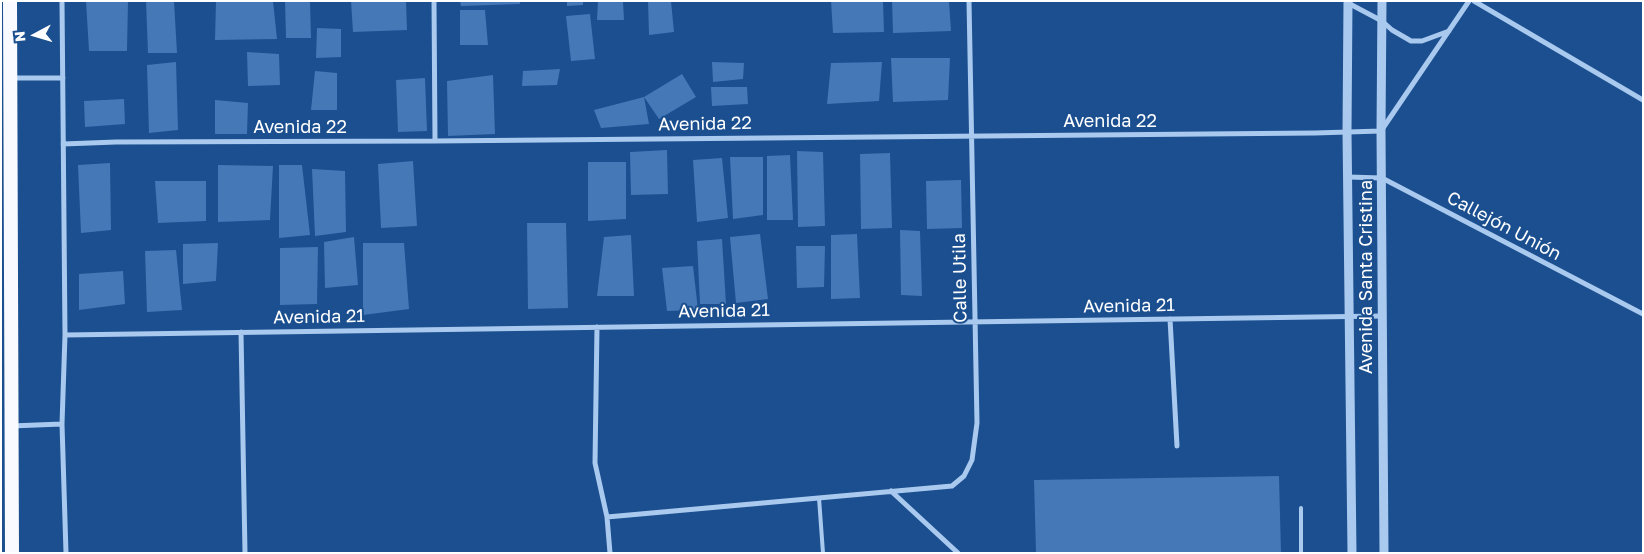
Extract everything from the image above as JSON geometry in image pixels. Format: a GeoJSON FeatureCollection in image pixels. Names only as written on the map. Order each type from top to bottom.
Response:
{"type":"FeatureCollection","features":[{"type":"Feature","properties":{"kind":"highway"},"geometry":{"type":"LineString","coordinates":[[10,1],[12,553]]}},
{"type":"Feature","properties":{"kind":"street"},"geometry":{"type":"LineString","coordinates":[[62,1],[64,335],[62,424],[66,553]]}},
{"type":"Feature","properties":{"kind":"street"},"geometry":{"type":"LineString","coordinates":[[434,1],[435,141]]}},
{"type":"Feature","properties":{"kind":"street","name":"Calle Utila"},"geometry":{"type":"LineString","coordinates":[[607,516],[952,486],[964,476],[972,460],[977,423],[969,1]]}},
{"type":"Feature","properties":{"kind":"street","name":"Avenida Santa Cristina"},"geometry":{"type":"LineString","coordinates":[[1382,1],[1384,553]]}},
{"type":"Feature","properties":{"kind":"street"},"geometry":{"type":"LineString","coordinates":[[1381,131],[1469,1]]}},
{"type":"Feature","properties":{"kind":"street"},"geometry":{"type":"LineString","coordinates":[[1474,1],[1643,100]]}},
{"type":"Feature","properties":{"kind":"street"},"geometry":{"type":"LineString","coordinates":[[1348,2],[1382,21],[1392,30],[1411,41],[1422,41],[1450,30]]}},
{"type":"Feature","properties":{"kind":"street","name":"Avenida Santa Cristina"},"geometry":{"type":"LineString","coordinates":[[1348,2],[1352,553]]}},
{"type":"Feature","properties":{"kind":"street"},"geometry":{"type":"LineString","coordinates":[[11,78],[63,78]]}},
{"type":"Feature","properties":{"kind":"street","name":"Avenida 22"},"geometry":{"type":"LineString","coordinates":[[63,144],[1381,131]]}},
{"type":"Feature","properties":{"kind":"street","name":"Callejón Unión"},"geometry":{"type":"LineString","coordinates":[[1348,177],[1382,178],[1643,314]]}},
{"type":"Feature","properties":{"kind":"street","name":"Avenida 21"},"geometry":{"type":"LineString","coordinates":[[64,335],[1383,316]]}},
{"type":"Feature","properties":{"kind":"street"},"geometry":{"type":"LineString","coordinates":[[1170,319],[1177,446]]}},
{"type":"Feature","properties":{"kind":"street"},"geometry":{"type":"LineString","coordinates":[[597,327],[595,463],[607,516],[610,553]]}},
{"type":"Feature","properties":{"kind":"street"},"geometry":{"type":"LineString","coordinates":[[241,332],[245,553]]}},
{"type":"Feature","properties":{"kind":"street"},"geometry":{"type":"LineString","coordinates":[[11,426],[62,424]]}},
{"type":"Feature","properties":{"kind":"street"},"geometry":{"type":"LineString","coordinates":[[891,491],[958,553]]}},
{"type":"Feature","properties":{"kind":"lane"},"geometry":{"type":"LineString","coordinates":[[819,498],[823,553]]}},
{"type":"Feature","properties":{"kind":"lane"},"geometry":{"type":"LineString","coordinates":[[1301,508],[1301,553]]}},
{"type":"Feature","properties":{"kind":"building"},"geometry":{"type":"Polygon","coordinates":[[[86,1],[128,1],[127,51],[89,51],[86,1]]]}},
{"type":"Feature","properties":{"kind":"building"},"geometry":{"type":"Polygon","coordinates":[[[146,1],[174,1],[177,53],[148,53],[146,1]]]}},
{"type":"Feature","properties":{"kind":"building"},"geometry":{"type":"Polygon","coordinates":[[[216,1],[273,1],[277,39],[215,40],[216,1]]]}},
{"type":"Feature","properties":{"kind":"building"},"geometry":{"type":"Polygon","coordinates":[[[285,1],[310,1],[311,38],[286,38],[285,1]]]}},
{"type":"Feature","properties":{"kind":"building"},"geometry":{"type":"Polygon","coordinates":[[[351,1],[406,1],[407,30],[353,32],[351,1]]]}},
{"type":"Feature","properties":{"kind":"building"},"geometry":{"type":"Polygon","coordinates":[[[460,1],[520,1],[520,4],[461,6],[460,1]]]}},
{"type":"Feature","properties":{"kind":"building"},"geometry":{"type":"Polygon","coordinates":[[[567,1],[583,1],[583,5],[567,6],[567,1]]]}},
{"type":"Feature","properties":{"kind":"building"},"geometry":{"type":"Polygon","coordinates":[[[598,1],[623,1],[624,20],[597,20],[598,1]]]}},
{"type":"Feature","properties":{"kind":"building"},"geometry":{"type":"Polygon","coordinates":[[[648,1],[671,1],[674,32],[649,35],[648,1]]]}},
{"type":"Feature","properties":{"kind":"building"},"geometry":{"type":"Polygon","coordinates":[[[831,1],[883,1],[884,32],[833,33],[831,1]]]}},
{"type":"Feature","properties":{"kind":"building"},"geometry":{"type":"Polygon","coordinates":[[[892,1],[949,1],[951,31],[893,33],[892,1]]]}},
{"type":"Feature","properties":{"kind":"building"},"geometry":{"type":"Polygon","coordinates":[[[460,10],[485,10],[488,45],[460,45],[460,10]]]}},
{"type":"Feature","properties":{"kind":"building"},"geometry":{"type":"Polygon","coordinates":[[[590,14],[595,59],[571,61],[566,16],[590,14]]]}},
{"type":"Feature","properties":{"kind":"building"},"geometry":{"type":"Polygon","coordinates":[[[317,28],[341,29],[341,57],[316,58],[317,28]]]}},
{"type":"Feature","properties":{"kind":"building"},"geometry":{"type":"Polygon","coordinates":[[[247,52],[279,54],[280,85],[248,86],[247,52]]]}},
{"type":"Feature","properties":{"kind":"building"},"geometry":{"type":"Polygon","coordinates":[[[891,58],[950,58],[948,100],[893,102],[891,58]]]}},
{"type":"Feature","properties":{"kind":"building"},"geometry":{"type":"Polygon","coordinates":[[[176,62],[178,130],[149,133],[147,65],[176,62]]]}},
{"type":"Feature","properties":{"kind":"building"},"geometry":{"type":"Polygon","coordinates":[[[712,62],[744,63],[743,79],[713,82],[712,62]]]}},
{"type":"Feature","properties":{"kind":"building"},"geometry":{"type":"Polygon","coordinates":[[[882,62],[879,101],[827,104],[831,63],[882,62]]]}},
{"type":"Feature","properties":{"kind":"building"},"geometry":{"type":"Polygon","coordinates":[[[560,69],[557,85],[522,86],[523,71],[560,69]]]}},
{"type":"Feature","properties":{"kind":"building"},"geometry":{"type":"Polygon","coordinates":[[[315,71],[337,73],[337,110],[311,110],[315,71]]]}},
{"type":"Feature","properties":{"kind":"building"},"geometry":{"type":"Polygon","coordinates":[[[682,74],[696,97],[659,119],[644,97],[682,74]]]}},
{"type":"Feature","properties":{"kind":"building"},"geometry":{"type":"Polygon","coordinates":[[[493,75],[495,134],[448,136],[447,81],[493,75]]]}},
{"type":"Feature","properties":{"kind":"building"},"geometry":{"type":"Polygon","coordinates":[[[425,78],[427,131],[398,132],[396,80],[425,78]]]}},
{"type":"Feature","properties":{"kind":"building"},"geometry":{"type":"Polygon","coordinates":[[[711,87],[747,87],[748,104],[712,106],[711,87]]]}},
{"type":"Feature","properties":{"kind":"building"},"geometry":{"type":"Polygon","coordinates":[[[644,97],[649,124],[601,128],[594,110],[644,97]]]}},
{"type":"Feature","properties":{"kind":"building"},"geometry":{"type":"Polygon","coordinates":[[[124,99],[125,124],[85,127],[84,101],[124,99]]]}},
{"type":"Feature","properties":{"kind":"building"},"geometry":{"type":"Polygon","coordinates":[[[215,100],[248,103],[247,134],[215,134],[215,100]]]}},
{"type":"Feature","properties":{"kind":"building"},"geometry":{"type":"Polygon","coordinates":[[[667,150],[668,194],[631,195],[630,152],[667,150]]]}},
{"type":"Feature","properties":{"kind":"building"},"geometry":{"type":"Polygon","coordinates":[[[797,151],[823,152],[825,226],[798,227],[797,151]]]}},
{"type":"Feature","properties":{"kind":"building"},"geometry":{"type":"Polygon","coordinates":[[[890,153],[892,228],[861,229],[860,154],[890,153]]]}},
{"type":"Feature","properties":{"kind":"building"},"geometry":{"type":"Polygon","coordinates":[[[790,155],[793,220],[767,220],[767,156],[790,155]]]}},
{"type":"Feature","properties":{"kind":"building"},"geometry":{"type":"Polygon","coordinates":[[[730,157],[763,157],[763,215],[733,219],[730,157]]]}},
{"type":"Feature","properties":{"kind":"building"},"geometry":{"type":"Polygon","coordinates":[[[722,158],[728,218],[697,222],[693,160],[722,158]]]}},
{"type":"Feature","properties":{"kind":"building"},"geometry":{"type":"Polygon","coordinates":[[[413,161],[417,226],[381,228],[378,164],[413,161]]]}},
{"type":"Feature","properties":{"kind":"building"},"geometry":{"type":"Polygon","coordinates":[[[588,162],[626,162],[626,219],[588,221],[588,162]]]}},
{"type":"Feature","properties":{"kind":"building"},"geometry":{"type":"Polygon","coordinates":[[[110,163],[111,230],[81,233],[78,165],[110,163]]]}},
{"type":"Feature","properties":{"kind":"building"},"geometry":{"type":"Polygon","coordinates":[[[218,165],[273,166],[270,220],[218,222],[218,165]]]}},
{"type":"Feature","properties":{"kind":"building"},"geometry":{"type":"Polygon","coordinates":[[[279,165],[302,165],[310,235],[279,238],[279,165]]]}},
{"type":"Feature","properties":{"kind":"building"},"geometry":{"type":"Polygon","coordinates":[[[312,169],[345,171],[346,232],[315,236],[312,169]]]}},
{"type":"Feature","properties":{"kind":"building"},"geometry":{"type":"Polygon","coordinates":[[[961,180],[962,228],[927,229],[926,181],[961,180]]]}},
{"type":"Feature","properties":{"kind":"building"},"geometry":{"type":"Polygon","coordinates":[[[155,181],[206,181],[206,221],[158,223],[155,181]]]}},
{"type":"Feature","properties":{"kind":"building"},"geometry":{"type":"Polygon","coordinates":[[[527,223],[566,223],[568,308],[528,309],[527,223]]]}},
{"type":"Feature","properties":{"kind":"building"},"geometry":{"type":"Polygon","coordinates":[[[900,230],[920,231],[922,296],[901,295],[900,230]]]}},
{"type":"Feature","properties":{"kind":"building"},"geometry":{"type":"Polygon","coordinates":[[[760,234],[768,299],[736,303],[730,237],[760,234]]]}},
{"type":"Feature","properties":{"kind":"building"},"geometry":{"type":"Polygon","coordinates":[[[857,234],[860,298],[831,299],[831,235],[857,234]]]}},
{"type":"Feature","properties":{"kind":"building"},"geometry":{"type":"Polygon","coordinates":[[[631,235],[634,296],[597,296],[604,237],[631,235]]]}},
{"type":"Feature","properties":{"kind":"building"},"geometry":{"type":"Polygon","coordinates":[[[354,237],[358,285],[325,288],[324,242],[354,237]]]}},
{"type":"Feature","properties":{"kind":"building"},"geometry":{"type":"Polygon","coordinates":[[[722,239],[726,304],[700,304],[697,241],[722,239]]]}},
{"type":"Feature","properties":{"kind":"building"},"geometry":{"type":"Polygon","coordinates":[[[218,243],[216,281],[183,284],[183,244],[218,243]]]}},
{"type":"Feature","properties":{"kind":"building"},"geometry":{"type":"Polygon","coordinates":[[[363,243],[404,243],[409,309],[363,315],[363,243]]]}},
{"type":"Feature","properties":{"kind":"building"},"geometry":{"type":"Polygon","coordinates":[[[796,246],[825,246],[824,287],[797,288],[796,246]]]}},
{"type":"Feature","properties":{"kind":"building"},"geometry":{"type":"Polygon","coordinates":[[[318,247],[317,304],[280,305],[280,248],[318,247]]]}},
{"type":"Feature","properties":{"kind":"building"},"geometry":{"type":"Polygon","coordinates":[[[176,250],[182,310],[147,312],[145,251],[176,250]]]}},
{"type":"Feature","properties":{"kind":"building"},"geometry":{"type":"Polygon","coordinates":[[[693,266],[698,310],[667,311],[662,268],[693,266]]]}},
{"type":"Feature","properties":{"kind":"building"},"geometry":{"type":"Polygon","coordinates":[[[123,271],[125,304],[79,310],[79,274],[123,271]]]}},
{"type":"Feature","properties":{"kind":"building"},"geometry":{"type":"Polygon","coordinates":[[[1279,476],[1281,553],[1036,553],[1034,480],[1279,476]]]}}]}
